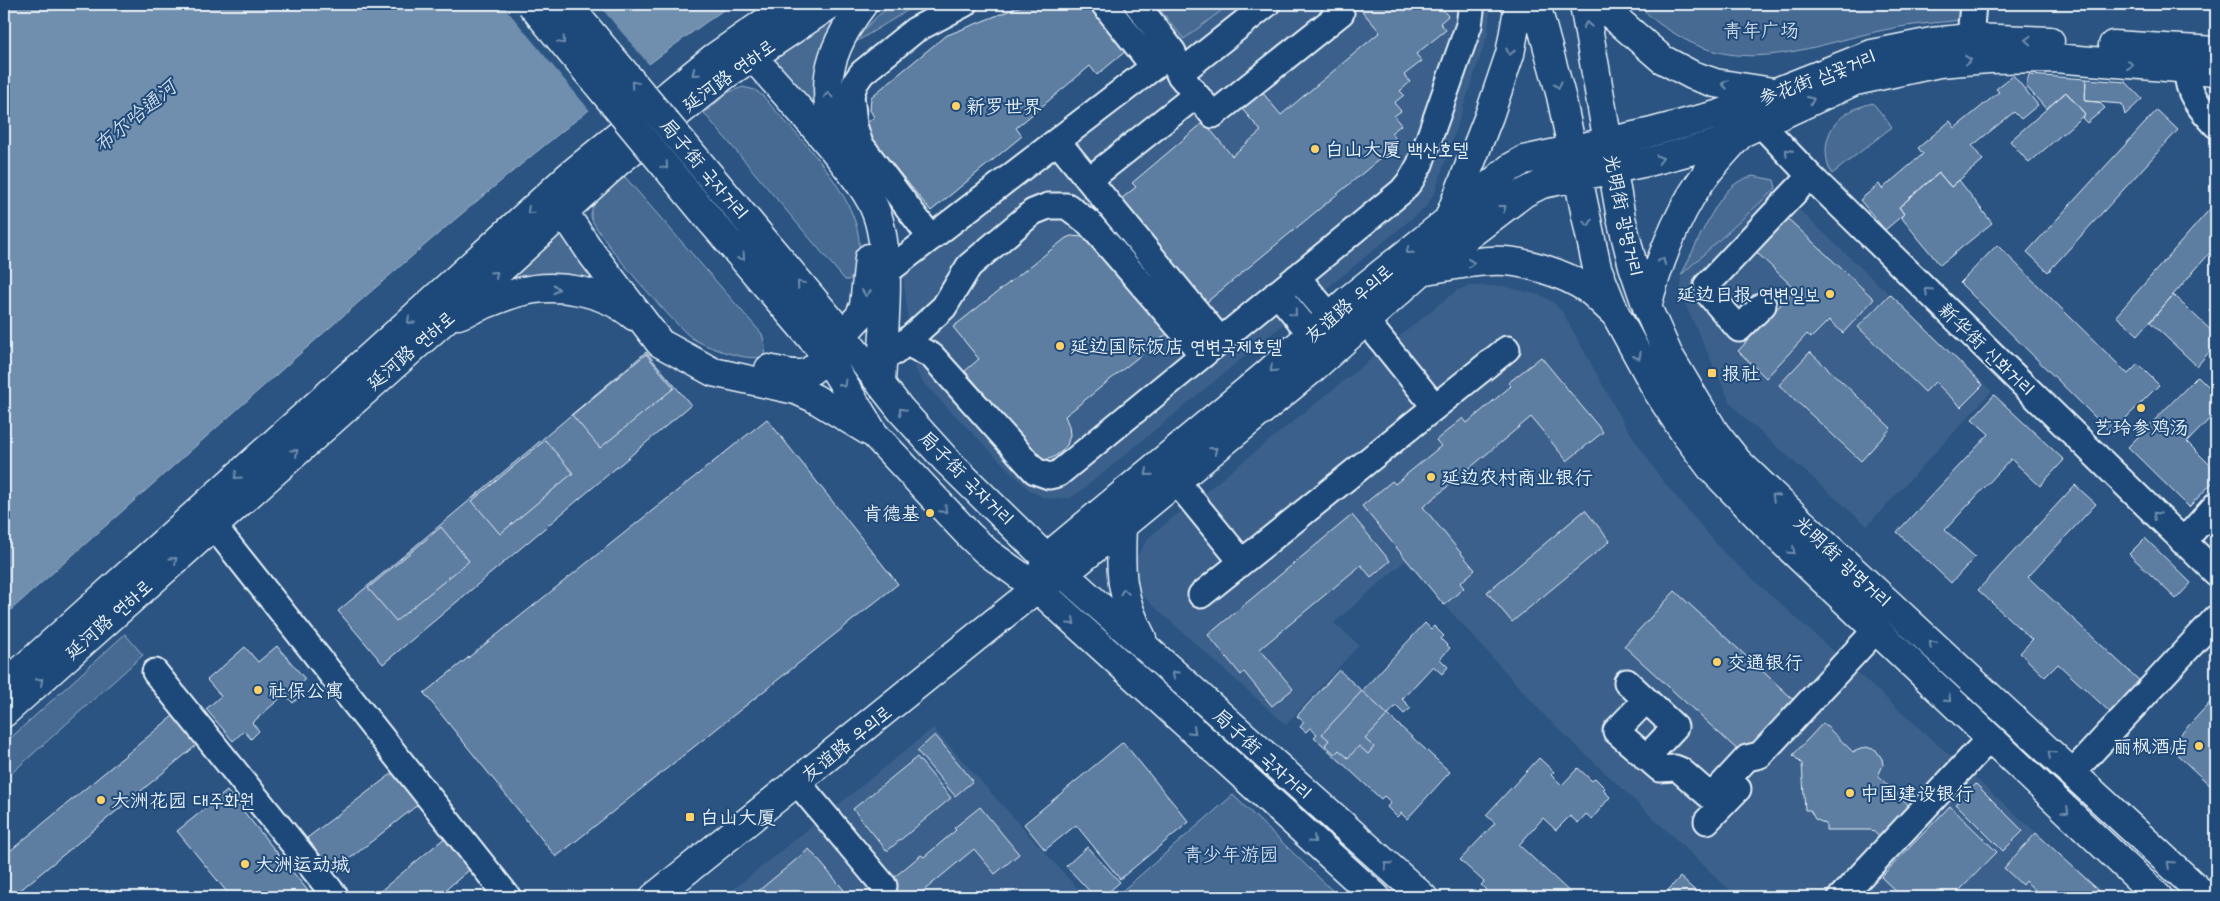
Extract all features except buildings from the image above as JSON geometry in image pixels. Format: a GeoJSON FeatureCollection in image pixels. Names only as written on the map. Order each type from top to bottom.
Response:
{"type":"FeatureCollection","features":[{"type":"Feature","properties":{"kind":"main road","name":"局子街 국자거리"},"geometry":{"type":"LineString","coordinates":[[530,4],[710,220],[833,344],[881,384],[901,410],[948,461],[1055,566],[1423,897]]}},
{"type":"Feature","properties":{"kind":"main road","name":"局子街 국자거리"},"geometry":{"type":"LineString","coordinates":[[568,4],[732,202],[833,344],[874,434],[987,552],[1037,588],[1376,897]]}},
{"type":"Feature","properties":{"kind":"main road","name":"延河路 연하로"},"geometry":{"type":"LineString","coordinates":[[740,52],[791,4]]}},
{"type":"Feature","properties":{"kind":"main road","name":"延河路 연하로"},"geometry":{"type":"LineString","coordinates":[[4,713],[442,321],[561,198],[596,153],[740,52],[831,4]]}},
{"type":"Feature","properties":{"kind":"main road"},"geometry":{"type":"LineString","coordinates":[[841,160],[828,105],[829,69],[835,48],[862,4]]}},
{"type":"Feature","properties":{"kind":"main road"},"geometry":{"type":"LineString","coordinates":[[1447,221],[1489,116],[1510,54],[1519,4]]}},
{"type":"Feature","properties":{"kind":"main road","name":"光明街 광명거리"},"geometry":{"type":"LineString","coordinates":[[1536,4],[1561,96],[1597,268],[1614,313],[1658,392],[1711,468],[1778,537],[2158,897]]}},
{"type":"Feature","properties":{"kind":"main road","name":"光明街 광명거리"},"geometry":{"type":"LineString","coordinates":[[1584,4],[1621,218],[1633,266],[1647,307],[1668,354],[1715,434],[1738,462],[2206,897]]}},
{"type":"Feature","properties":{"kind":"main road"},"geometry":{"type":"LineString","coordinates":[[1599,4],[1662,59],[1692,75],[1715,83],[1773,92]]}},
{"type":"Feature","properties":{"kind":"main road","name":"参花街 삼꽃거리"},"geometry":{"type":"LineString","coordinates":[[1572,149],[1720,114],[1872,54],[1946,40],[1970,38],[2216,52]]}},
{"type":"Feature","properties":{"kind":"main road"},"geometry":{"type":"LineString","coordinates":[[740,52],[841,160],[866,190],[872,203],[882,240],[884,273],[881,384]]}},
{"type":"Feature","properties":{"kind":"main road"},"geometry":{"type":"LineString","coordinates":[[561,198],[678,336],[705,353],[797,375],[807,374],[815,369],[833,344],[859,317],[864,303],[869,247],[866,228],[855,198],[818,148],[740,52]]}},
{"type":"Feature","properties":{"kind":"main road","name":"参花街 삼꽃거리"},"geometry":{"type":"LineString","coordinates":[[1578,176],[1720,144],[1855,81],[1939,63],[1988,59],[2054,58],[2216,71]]}},
{"type":"Feature","properties":{"kind":"main road"},"geometry":{"type":"LineString","coordinates":[[1647,307],[1652,286],[1681,214],[1699,183],[1751,128]]}},
{"type":"Feature","properties":{"kind":"main road","name":"友谊路 우의로"},"geometry":{"type":"LineString","coordinates":[[654,897],[1037,588],[1055,566],[1321,325],[1510,168],[1524,160],[1572,149]]}},
{"type":"Feature","properties":{"kind":"main road","name":"友谊路 우의로"},"geometry":{"type":"LineString","coordinates":[[1055,566],[1122,526],[1310,371],[1422,270],[1524,193],[1542,184],[1578,176]]}},
{"type":"Feature","properties":{"kind":"main road","name":"延河路 연하로"},"geometry":{"type":"LineString","coordinates":[[4,686],[442,292],[561,198]]}},
{"type":"Feature","properties":{"kind":"main road"},"geometry":{"type":"LineString","coordinates":[[561,198],[645,324],[660,343],[699,365],[725,375],[796,390],[814,398],[874,434]]}},
{"type":"Feature","properties":{"kind":"main road"},"geometry":{"type":"LineString","coordinates":[[1422,270],[1493,260],[1515,263],[1556,273],[1576,282],[1590,291],[1614,313]]}},
{"type":"Feature","properties":{"kind":"main road"},"geometry":{"type":"LineString","coordinates":[[442,321],[517,293],[546,288],[595,295],[625,308],[645,324]]}},
{"type":"Feature","properties":{"kind":"main road"},"geometry":{"type":"LineString","coordinates":[[1122,526],[1120,564],[1126,602],[1131,617],[1150,652]]}},
{"type":"Feature","properties":{"kind":"street"},"geometry":{"type":"LineString","coordinates":[[931,238],[860,144],[854,125],[851,95],[855,83],[862,72],[915,30],[964,4]]}},
{"type":"Feature","properties":{"kind":"street"},"geometry":{"type":"LineString","coordinates":[[1104,4],[1169,64],[1213,116],[1341,13],[1334,4]]}},
{"type":"Feature","properties":{"kind":"street"},"geometry":{"type":"LineString","coordinates":[[1137,4],[1169,64]]}},
{"type":"Feature","properties":{"kind":"street"},"geometry":{"type":"LineString","coordinates":[[884,273],[1057,141],[1169,64],[1267,4]]}},
{"type":"Feature","properties":{"kind":"street"},"geometry":{"type":"LineString","coordinates":[[905,342],[932,356],[1035,471],[1049,476],[1058,474],[1402,191],[1420,164],[1469,25],[1472,4]]}},
{"type":"Feature","properties":{"kind":"street"},"geometry":{"type":"LineString","coordinates":[[1970,38],[1973,4]]}},
{"type":"Feature","properties":{"kind":"street"},"geometry":{"type":"LineString","coordinates":[[2187,70],[2187,83],[2192,98],[2216,125]]}},
{"type":"Feature","properties":{"kind":"street"},"geometry":{"type":"LineString","coordinates":[[1089,180],[1196,94]]}},
{"type":"Feature","properties":{"kind":"street","name":"新华街 신화거리"},"geometry":{"type":"LineString","coordinates":[[1751,128],[1810,176],[2216,573]]}},
{"type":"Feature","properties":{"kind":"street"},"geometry":{"type":"LineString","coordinates":[[1057,141],[1089,180],[1211,348]]}},
{"type":"Feature","properties":{"kind":"street"},"geometry":{"type":"LineString","coordinates":[[1763,305],[1738,329],[1708,293],[1708,285],[1810,176]]}},
{"type":"Feature","properties":{"kind":"street"},"geometry":{"type":"LineString","coordinates":[[881,384],[891,357],[944,307],[969,266],[1033,212],[1048,206],[1060,205],[1075,211],[1089,222],[1211,348]]}},
{"type":"Feature","properties":{"kind":"street"},"geometry":{"type":"LineString","coordinates":[[1297,277],[1321,325]]}},
{"type":"Feature","properties":{"kind":"street"},"geometry":{"type":"LineString","coordinates":[[1277,293],[1321,325]]}},
{"type":"Feature","properties":{"kind":"street"},"geometry":{"type":"LineString","coordinates":[[925,324],[932,356]]}},
{"type":"Feature","properties":{"kind":"street"},"geometry":{"type":"LineString","coordinates":[[1362,325],[1430,411]]}},
{"type":"Feature","properties":{"kind":"street"},"geometry":{"type":"LineString","coordinates":[[1201,595],[1507,349]]}},
{"type":"Feature","properties":{"kind":"street"},"geometry":{"type":"LineString","coordinates":[[1180,478],[1247,558]]}},
{"type":"Feature","properties":{"kind":"street"},"geometry":{"type":"LineString","coordinates":[[2183,542],[2216,505]]}},
{"type":"Feature","properties":{"kind":"street"},"geometry":{"type":"LineString","coordinates":[[213,525],[508,897]]}},
{"type":"Feature","properties":{"kind":"street"},"geometry":{"type":"LineString","coordinates":[[2072,773],[2216,618]]}},
{"type":"Feature","properties":{"kind":"street"},"geometry":{"type":"LineString","coordinates":[[1707,822],[1757,769],[1760,755],[1876,630]]}},
{"type":"Feature","properties":{"kind":"street"},"geometry":{"type":"LineString","coordinates":[[155,672],[336,897]]}},
{"type":"Feature","properties":{"kind":"street"},"geometry":{"type":"LineString","coordinates":[[1627,682],[1675,727],[1646,758]]}},
{"type":"Feature","properties":{"kind":"street"},"geometry":{"type":"LineString","coordinates":[[1646,700],[1616,731],[1660,769],[1675,768],[1680,770],[1711,797],[1748,758],[1760,755]]}},
{"type":"Feature","properties":{"kind":"street"},"geometry":{"type":"LineString","coordinates":[[1841,897],[1990,738]]}},
{"type":"Feature","properties":{"kind":"street"},"geometry":{"type":"LineString","coordinates":[[797,782],[884,886]]}},
{"type":"Feature","properties":{"kind":"shaded area"},"geometry":{"type":"Polygon","coordinates":[[[1128,4],[1156,4],[1184,39],[1230,4],[1491,4],[1488,34],[1435,192],[1426,207],[1081,491],[1070,498],[1054,499],[1042,497],[1029,490],[925,385],[918,375],[913,364],[903,275],[1164,48],[1128,4]]]}},
{"type":"Feature","properties":{"kind":"shaded area"},"geometry":{"type":"Polygon","coordinates":[[[1776,188],[1992,391],[1867,526],[1741,415],[1730,402],[1681,295],[1681,275],[1776,188]]]}},
{"type":"Feature","properties":{"kind":"shaded area"},"geometry":{"type":"Polygon","coordinates":[[[1470,286],[1504,286],[1543,296],[1554,303],[1563,313],[1625,425],[1662,480],[1726,555],[2108,897],[1737,897],[1546,717],[1405,561],[1334,623],[1359,645],[1286,725],[1139,593],[1134,579],[1135,559],[1149,537],[1457,290],[1470,286]]]}},
{"type":"Feature","properties":{"kind":"shaded area"},"geometry":{"type":"Polygon","coordinates":[[[933,728],[1085,897],[724,897],[933,728]]]}},
{"type":"Feature","properties":{"kind":"green space"},"geometry":{"type":"Polygon","coordinates":[[[895,4],[918,4],[856,42],[873,20],[895,4]]]}},
{"type":"Feature","properties":{"kind":"green space"},"geometry":{"type":"Polygon","coordinates":[[[1156,4],[1230,4],[1184,39],[1156,4]]]}},
{"type":"Feature","properties":{"kind":"green space","name":"青年广场"},"geometry":{"type":"Polygon","coordinates":[[[1639,4],[1962,4],[1961,20],[1898,27],[1808,48],[1755,56],[1729,54],[1703,48],[1661,25],[1651,18],[1639,4]]]}},
{"type":"Feature","properties":{"kind":"green space"},"geometry":{"type":"Polygon","coordinates":[[[844,13],[822,121],[769,62],[844,13]]]}},
{"type":"Feature","properties":{"kind":"green space"},"geometry":{"type":"Polygon","coordinates":[[[743,87],[755,90],[763,96],[811,150],[842,193],[853,216],[859,238],[858,259],[854,273],[849,280],[845,280],[704,113],[729,92],[743,87]]]}},
{"type":"Feature","properties":{"kind":"green space"},"geometry":{"type":"Polygon","coordinates":[[[1873,103],[1892,127],[1832,174],[1828,166],[1826,152],[1827,142],[1834,125],[1847,113],[1873,103]]]}},
{"type":"Feature","properties":{"kind":"green space"},"geometry":{"type":"Polygon","coordinates":[[[1753,176],[1774,180],[1776,188],[1681,275],[1712,213],[1727,191],[1743,179],[1753,176]]]}},
{"type":"Feature","properties":{"kind":"green space"},"geometry":{"type":"Polygon","coordinates":[[[625,177],[762,334],[765,345],[764,356],[757,358],[738,356],[707,346],[692,338],[653,299],[605,240],[591,216],[592,210],[594,204],[599,199],[625,177]]]}},
{"type":"Feature","properties":{"kind":"green space"},"geometry":{"type":"Polygon","coordinates":[[[560,235],[579,252],[615,297],[500,291],[560,235]]]}},
{"type":"Feature","properties":{"kind":"green space"},"geometry":{"type":"Polygon","coordinates":[[[125,634],[143,655],[4,780],[4,744],[125,634]]]}},
{"type":"Feature","properties":{"kind":"green space","name":"青少年游园"},"geometry":{"type":"Polygon","coordinates":[[[1233,795],[1339,897],[1115,897],[1233,795]]]}},
{"type":"Feature","properties":{"kind":"water","name":"布尔哈通河"},"geometry":{"type":"Polygon","coordinates":[[[4,4],[732,4],[618,87],[454,220],[4,616],[4,4]]]}},
{"type":"Feature","properties":{"kind":"pier"},"geometry":{"type":"Polygon","coordinates":[[[502,4],[598,4],[650,66],[591,112],[502,4]]]}},
{"type":"Feature","properties":{"kind":"place","name":"新罗世界"},"geometry":{"type":"Point","coordinates":[956,106]}},
{"type":"Feature","properties":{"kind":"place","name":"白山大厦 백산호텔"},"geometry":{"type":"Point","coordinates":[1315,149]}},
{"type":"Feature","properties":{"kind":"place","name":"延边日报 연변일보"},"geometry":{"type":"Point","coordinates":[1830,294]}},
{"type":"Feature","properties":{"kind":"place","name":"延边国际饭店 연변국제호텔"},"geometry":{"type":"Point","coordinates":[1060,346]}},
{"type":"Feature","properties":{"kind":"place","name":"报社"},"geometry":{"type":"Point","coordinates":[1712,373]}},
{"type":"Feature","properties":{"kind":"place","name":"艺玲参鸡汤"},"geometry":{"type":"Point","coordinates":[2141,408]}},
{"type":"Feature","properties":{"kind":"place","name":"延边农村商业银行"},"geometry":{"type":"Point","coordinates":[1431,477]}},
{"type":"Feature","properties":{"kind":"place","name":"肯德基"},"geometry":{"type":"Point","coordinates":[930,513]}},
{"type":"Feature","properties":{"kind":"place","name":"交通银行"},"geometry":{"type":"Point","coordinates":[1717,662]}},
{"type":"Feature","properties":{"kind":"place","name":"社保公寓"},"geometry":{"type":"Point","coordinates":[258,690]}},
{"type":"Feature","properties":{"kind":"place","name":"丽枫酒店"},"geometry":{"type":"Point","coordinates":[2199,746]}},
{"type":"Feature","properties":{"kind":"place","name":"中国建设银行"},"geometry":{"type":"Point","coordinates":[1850,793]}},
{"type":"Feature","properties":{"kind":"place","name":"大洲花园 대주화원"},"geometry":{"type":"Point","coordinates":[101,800]}},
{"type":"Feature","properties":{"kind":"place","name":"白山大厦"},"geometry":{"type":"Point","coordinates":[690,817]}},
{"type":"Feature","properties":{"kind":"place","name":"大洲运动城"},"geometry":{"type":"Point","coordinates":[245,864]}}]}
